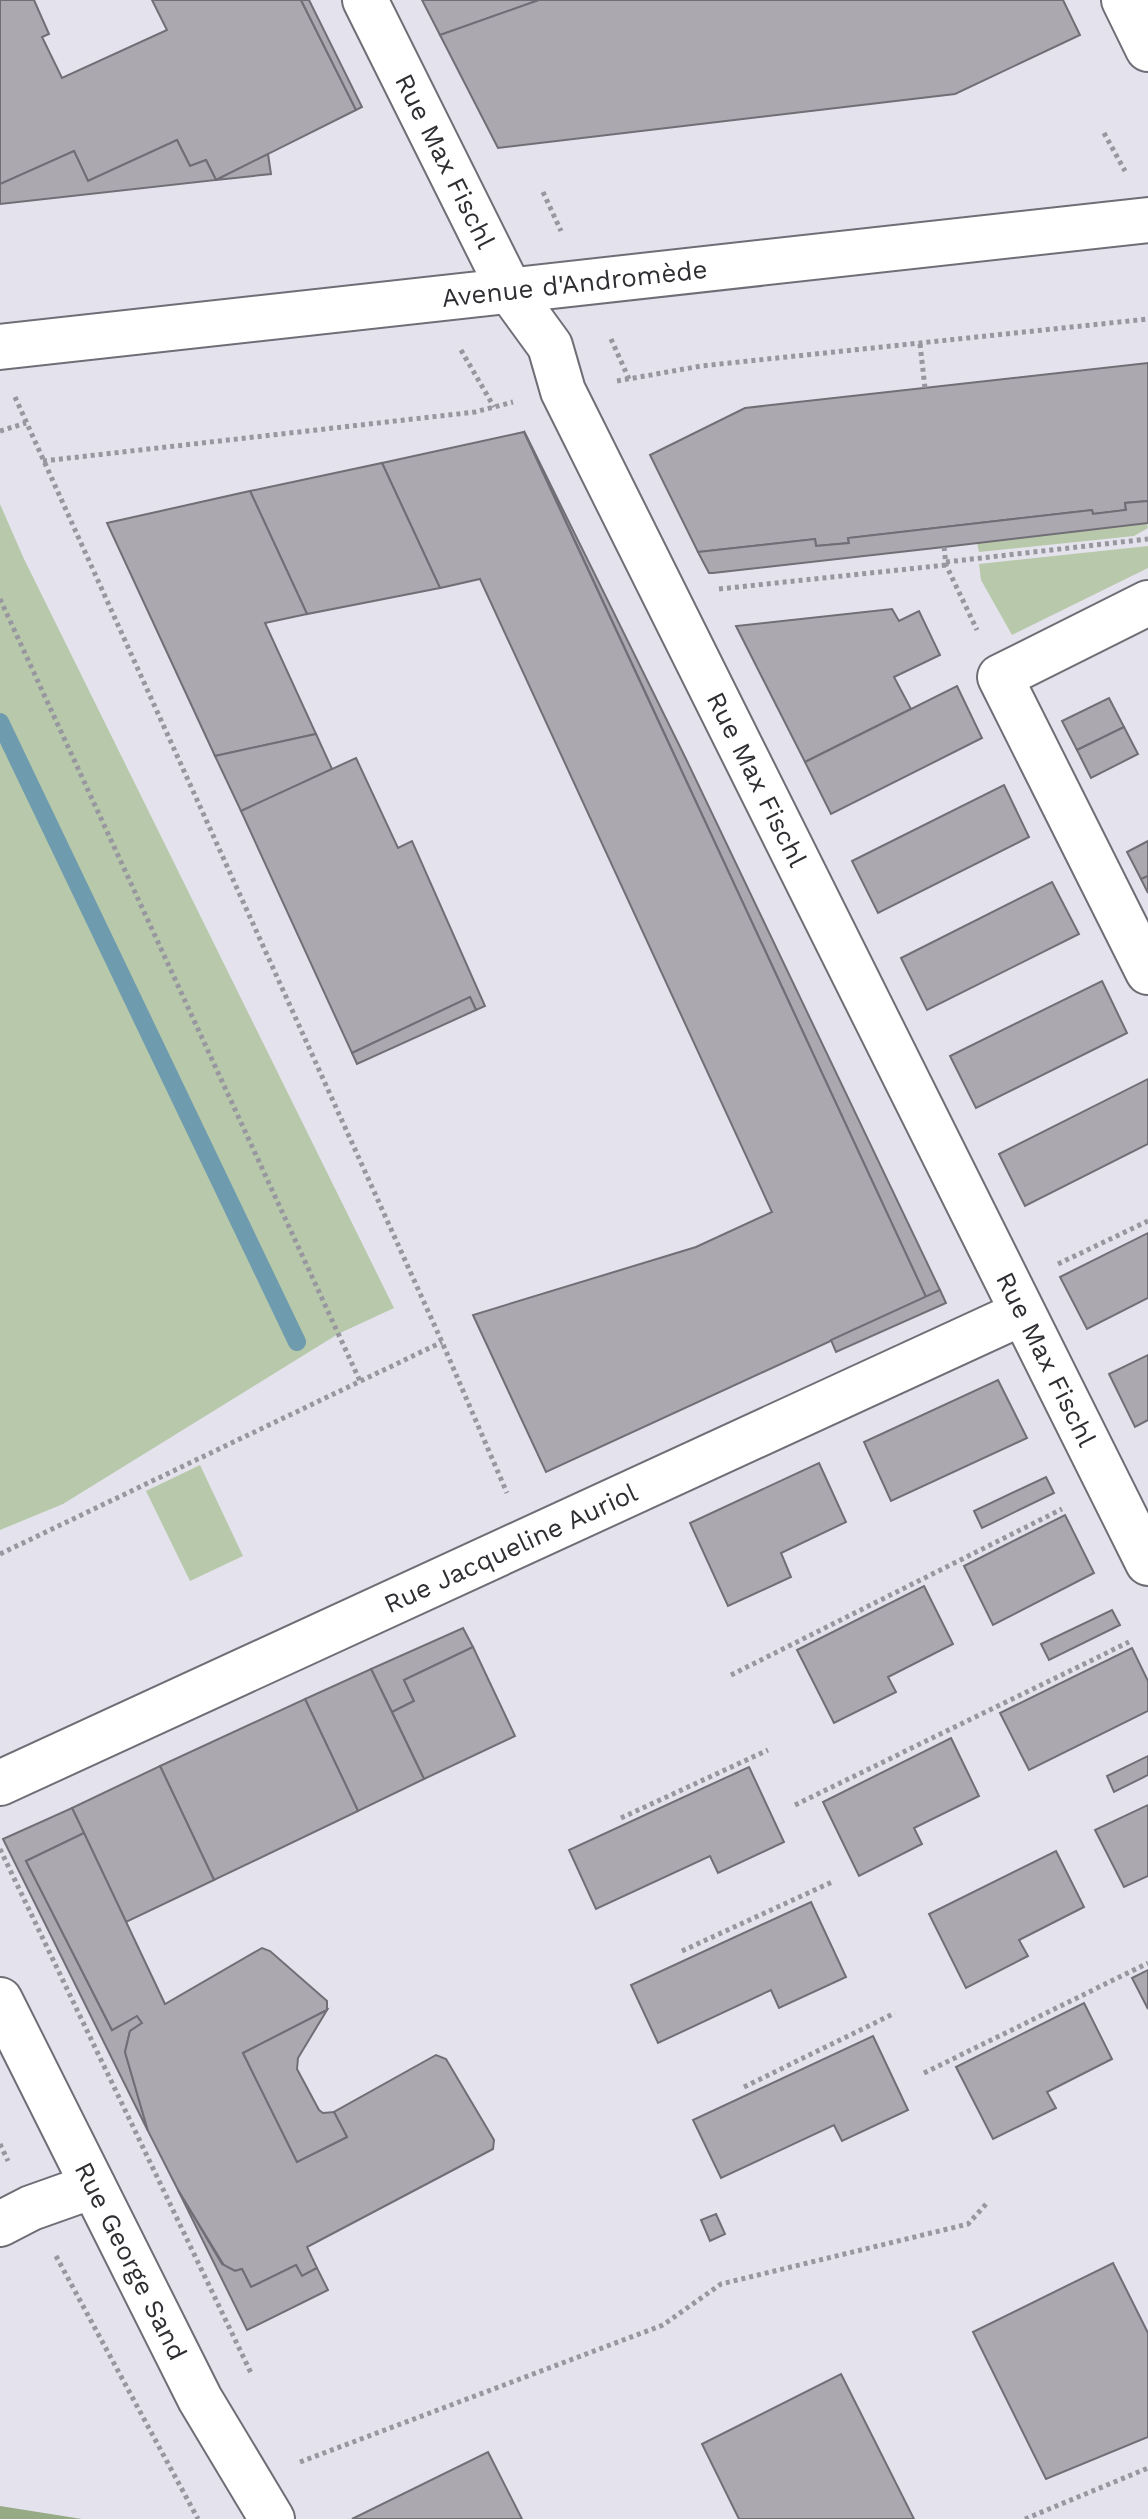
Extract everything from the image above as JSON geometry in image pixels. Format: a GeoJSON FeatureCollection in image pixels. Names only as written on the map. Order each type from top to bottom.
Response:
{"type":"FeatureCollection","features":[{"type":"Feature","properties":{"kind":"street","name":"Rue Max Fischl"},"geometry":{"type":"LineString","coordinates":[[365,0],[510,291],[550,346],[563,391],[1148,1563]]}},
{"type":"Feature","properties":{"kind":"street"},"geometry":{"type":"LineString","coordinates":[[1124,0],[1148,49]]}},
{"type":"Feature","properties":{"kind":"street","name":"Avenue d'Andromède"},"geometry":{"type":"LineString","coordinates":[[0,347],[1148,220]]}},
{"type":"Feature","properties":{"kind":"street"},"geometry":{"type":"LineString","coordinates":[[1148,603],[1000,677],[1148,972]]}},
{"type":"Feature","properties":{"kind":"street","name":"Rue Jacqueline Auriol"},"geometry":{"type":"LineString","coordinates":[[0,1783],[1022,1313]]}},
{"type":"Feature","properties":{"kind":"street","name":"Rue George Sand"},"geometry":{"type":"LineString","coordinates":[[0,2000],[200,2399],[272,2519]]}},
{"type":"Feature","properties":{"kind":"street"},"geometry":{"type":"LineString","coordinates":[[15,2216],[93,2186]]}},
{"type":"Feature","properties":{"kind":"path"},"geometry":{"type":"LineString","coordinates":[[1104,133],[1125,172]]}},
{"type":"Feature","properties":{"kind":"path"},"geometry":{"type":"LineString","coordinates":[[543,192],[567,243]]}},
{"type":"Feature","properties":{"kind":"path"},"geometry":{"type":"LineString","coordinates":[[608,383],[701,366],[1148,319]]}},
{"type":"Feature","properties":{"kind":"path"},"geometry":{"type":"LineString","coordinates":[[455,339],[494,407]]}},
{"type":"Feature","properties":{"kind":"path"},"geometry":{"type":"LineString","coordinates":[[611,339],[629,379]]}},
{"type":"Feature","properties":{"kind":"path"},"geometry":{"type":"LineString","coordinates":[[920,344],[925,388]]}},
{"type":"Feature","properties":{"kind":"path"},"geometry":{"type":"LineString","coordinates":[[11,388],[442,1342],[506,1491]]}},
{"type":"Feature","properties":{"kind":"path"},"geometry":{"type":"LineString","coordinates":[[43,461],[475,412]]}},
{"type":"Feature","properties":{"kind":"path"},"geometry":{"type":"LineString","coordinates":[[0,431],[26,422]]}},
{"type":"Feature","properties":{"kind":"path"},"geometry":{"type":"LineString","coordinates":[[706,590],[1148,539]]}},
{"type":"Feature","properties":{"kind":"path"},"geometry":{"type":"LineString","coordinates":[[944,547],[946,564],[1000,677]]}},
{"type":"Feature","properties":{"kind":"path"},"geometry":{"type":"LineString","coordinates":[[0,599],[360,1381]]}},
{"type":"Feature","properties":{"kind":"path"},"geometry":{"type":"LineString","coordinates":[[1046,1269],[1148,1221]]}},
{"type":"Feature","properties":{"kind":"path"},"geometry":{"type":"LineString","coordinates":[[0,1554],[442,1342]]}},
{"type":"Feature","properties":{"kind":"path"},"geometry":{"type":"LineString","coordinates":[[731,1675],[1062,1509]]}},
{"type":"Feature","properties":{"kind":"path"},"geometry":{"type":"LineString","coordinates":[[795,1805],[1129,1642]]}},
{"type":"Feature","properties":{"kind":"path"},"geometry":{"type":"LineString","coordinates":[[621,1818],[768,1750]]}},
{"type":"Feature","properties":{"kind":"path"},"geometry":{"type":"LineString","coordinates":[[0,1849],[252,2375]]}},
{"type":"Feature","properties":{"kind":"path"},"geometry":{"type":"LineString","coordinates":[[682,1951],[832,1882]]}},
{"type":"Feature","properties":{"kind":"path"},"geometry":{"type":"LineString","coordinates":[[924,2073],[1148,1963]]}},
{"type":"Feature","properties":{"kind":"path"},"geometry":{"type":"LineString","coordinates":[[744,2087],[895,2013]]}},
{"type":"Feature","properties":{"kind":"path"},"geometry":{"type":"LineString","coordinates":[[0,2144],[15,2216],[198,2519]]}},
{"type":"Feature","properties":{"kind":"path"},"geometry":{"type":"LineString","coordinates":[[299,2462],[663,2325],[721,2284],[968,2224],[987,2203]]}},
{"type":"Feature","properties":{"kind":"path"},"geometry":{"type":"LineString","coordinates":[[1025,2519],[1148,2468]]}},
{"type":"Feature","properties":{"kind":"green space"},"geometry":{"type":"Polygon","coordinates":[[[0,504],[24,559],[394,1308],[338,1334],[63,1504],[0,1530],[0,504]]]}},
{"type":"Feature","properties":{"kind":"green space"},"geometry":{"type":"Polygon","coordinates":[[[1147,523],[1148,528],[1134,536],[979,552],[977,543],[1147,523]]]}},
{"type":"Feature","properties":{"kind":"green space"},"geometry":{"type":"Polygon","coordinates":[[[1148,546],[1148,568],[1012,635],[981,580],[979,564],[1148,546]]]}},
{"type":"Feature","properties":{"kind":"green space"},"geometry":{"type":"Polygon","coordinates":[[[200,1465],[243,1556],[190,1581],[146,1491],[200,1465]]]}},
{"type":"Feature","properties":{"kind":"green space"},"geometry":{"type":"Polygon","coordinates":[[[0,2506],[82,2519],[0,2519],[0,2506]]]}},
{"type":"Feature","properties":{"kind":"building"},"geometry":{"type":"Polygon","coordinates":[[[0,0],[34,0],[49,34],[42,37],[62,78],[167,30],[152,0],[301,0],[356,110],[216,180],[206,160],[190,166],[177,140],[88,181],[74,151],[0,184],[0,0]]]}},
{"type":"Feature","properties":{"kind":"building"},"geometry":{"type":"Polygon","coordinates":[[[301,0],[309,0],[362,107],[356,110],[301,0]]]}},
{"type":"Feature","properties":{"kind":"building"},"geometry":{"type":"Polygon","coordinates":[[[422,0],[539,0],[440,35],[422,0]]]}},
{"type":"Feature","properties":{"kind":"building"},"geometry":{"type":"Polygon","coordinates":[[[539,0],[1063,0],[1080,35],[955,94],[498,148],[440,35],[539,0]]]}},
{"type":"Feature","properties":{"kind":"building"},"geometry":{"type":"Polygon","coordinates":[[[177,140],[190,166],[206,160],[216,180],[0,204],[0,184],[74,151],[88,181],[177,140]]]}},
{"type":"Feature","properties":{"kind":"building"},"geometry":{"type":"Polygon","coordinates":[[[268,154],[271,174],[216,180],[268,154]]]}},
{"type":"Feature","properties":{"kind":"building"},"geometry":{"type":"Polygon","coordinates":[[[1148,363],[1148,501],[1125,503],[1126,510],[1093,514],[1092,510],[848,538],[849,543],[816,546],[815,539],[698,552],[650,455],[745,408],[1148,363]]]}},
{"type":"Feature","properties":{"kind":"building"},"geometry":{"type":"Polygon","coordinates":[[[524,431],[686,759],[940,1290],[926,1297],[524,431]]]}},
{"type":"Feature","properties":{"kind":"building"},"geometry":{"type":"Polygon","coordinates":[[[524,432],[926,1297],[546,1472],[473,1315],[696,1247],[772,1212],[480,579],[440,588],[382,463],[524,432]]]}},
{"type":"Feature","properties":{"kind":"building"},"geometry":{"type":"Polygon","coordinates":[[[382,463],[440,588],[307,614],[250,491],[382,463]]]}},
{"type":"Feature","properties":{"kind":"building"},"geometry":{"type":"Polygon","coordinates":[[[250,491],[307,614],[265,623],[316,734],[215,756],[107,523],[250,491]]]}},
{"type":"Feature","properties":{"kind":"building"},"geometry":{"type":"Polygon","coordinates":[[[1148,501],[1148,523],[944,547],[713,573],[709,573],[698,552],[815,539],[816,546],[849,543],[848,538],[1092,510],[1093,514],[1126,510],[1125,503],[1148,501]]]}},
{"type":"Feature","properties":{"kind":"building"},"geometry":{"type":"Polygon","coordinates":[[[892,609],[899,621],[919,611],[940,655],[894,677],[911,709],[805,762],[736,626],[892,609]]]}},
{"type":"Feature","properties":{"kind":"building"},"geometry":{"type":"Polygon","coordinates":[[[957,686],[982,738],[831,814],[805,762],[957,686]]]}},
{"type":"Feature","properties":{"kind":"building"},"geometry":{"type":"Polygon","coordinates":[[[1109,698],[1124,727],[1077,750],[1062,721],[1109,698]]]}},
{"type":"Feature","properties":{"kind":"building"},"geometry":{"type":"Polygon","coordinates":[[[1124,727],[1138,754],[1091,778],[1077,750],[1124,727]]]}},
{"type":"Feature","properties":{"kind":"building"},"geometry":{"type":"Polygon","coordinates":[[[316,734],[332,769],[241,811],[215,756],[316,734]]]}},
{"type":"Feature","properties":{"kind":"building"},"geometry":{"type":"Polygon","coordinates":[[[356,758],[398,848],[412,841],[485,1006],[476,1010],[470,997],[352,1053],[241,811],[356,758]]]}},
{"type":"Feature","properties":{"kind":"building"},"geometry":{"type":"Polygon","coordinates":[[[1004,785],[1029,837],[878,913],[852,861],[1004,785]]]}},
{"type":"Feature","properties":{"kind":"building"},"geometry":{"type":"Polygon","coordinates":[[[1148,841],[1148,876],[1141,879],[1127,852],[1148,841]]]}},
{"type":"Feature","properties":{"kind":"building"},"geometry":{"type":"Polygon","coordinates":[[[1148,876],[1148,893],[1141,879],[1148,876]]]}},
{"type":"Feature","properties":{"kind":"building"},"geometry":{"type":"Polygon","coordinates":[[[1052,882],[1079,934],[927,1010],[901,958],[1052,882]]]}},
{"type":"Feature","properties":{"kind":"building"},"geometry":{"type":"Polygon","coordinates":[[[1102,981],[1127,1033],[976,1108],[950,1056],[1102,981]]]}},
{"type":"Feature","properties":{"kind":"building"},"geometry":{"type":"Polygon","coordinates":[[[470,997],[476,1010],[357,1064],[352,1053],[470,997]]]}},
{"type":"Feature","properties":{"kind":"building"},"geometry":{"type":"Polygon","coordinates":[[[1148,1079],[1148,1144],[1025,1206],[999,1154],[1148,1079]]]}},
{"type":"Feature","properties":{"kind":"building"},"geometry":{"type":"Polygon","coordinates":[[[1148,1233],[1148,1298],[1087,1329],[1060,1277],[1148,1233]]]}},
{"type":"Feature","properties":{"kind":"building"},"geometry":{"type":"Polygon","coordinates":[[[940,1290],[946,1303],[836,1352],[831,1340],[940,1290]]]}},
{"type":"Feature","properties":{"kind":"building"},"geometry":{"type":"Polygon","coordinates":[[[1148,1355],[1148,1420],[1135,1427],[1109,1374],[1148,1355]]]}},
{"type":"Feature","properties":{"kind":"building"},"geometry":{"type":"Polygon","coordinates":[[[998,1380],[1027,1438],[891,1501],[864,1442],[998,1380]]]}},
{"type":"Feature","properties":{"kind":"building"},"geometry":{"type":"Polygon","coordinates":[[[819,1463],[846,1522],[781,1553],[791,1577],[728,1606],[690,1523],[819,1463]]]}},
{"type":"Feature","properties":{"kind":"building"},"geometry":{"type":"Polygon","coordinates":[[[1046,1477],[1054,1493],[982,1528],[974,1511],[1046,1477]]]}},
{"type":"Feature","properties":{"kind":"building"},"geometry":{"type":"Polygon","coordinates":[[[1065,1515],[1094,1573],[993,1625],[964,1566],[1065,1515]]]}},
{"type":"Feature","properties":{"kind":"building"},"geometry":{"type":"Polygon","coordinates":[[[924,1586],[953,1644],[888,1677],[896,1692],[834,1723],[797,1650],[924,1586]]]}},
{"type":"Feature","properties":{"kind":"building"},"geometry":{"type":"Polygon","coordinates":[[[1112,1610],[1120,1625],[1049,1660],[1041,1644],[1112,1610]]]}},
{"type":"Feature","properties":{"kind":"building"},"geometry":{"type":"Polygon","coordinates":[[[463,1628],[473,1647],[404,1680],[414,1701],[392,1712],[371,1669],[463,1628]]]}},
{"type":"Feature","properties":{"kind":"building"},"geometry":{"type":"Polygon","coordinates":[[[473,1647],[515,1736],[424,1779],[392,1712],[414,1701],[404,1680],[473,1647]]]}},
{"type":"Feature","properties":{"kind":"building"},"geometry":{"type":"Polygon","coordinates":[[[1132,1648],[1148,1681],[1148,1711],[1029,1770],[1000,1713],[1132,1648]]]}},
{"type":"Feature","properties":{"kind":"building"},"geometry":{"type":"Polygon","coordinates":[[[371,1669],[424,1779],[358,1811],[305,1699],[371,1669]]]}},
{"type":"Feature","properties":{"kind":"building"},"geometry":{"type":"Polygon","coordinates":[[[305,1699],[358,1811],[214,1880],[160,1766],[305,1699]]]}},
{"type":"Feature","properties":{"kind":"building"},"geometry":{"type":"Polygon","coordinates":[[[951,1738],[979,1796],[914,1828],[922,1844],[859,1876],[823,1802],[951,1738]]]}},
{"type":"Feature","properties":{"kind":"building"},"geometry":{"type":"Polygon","coordinates":[[[1148,1756],[1148,1775],[1114,1792],[1107,1776],[1148,1756]]]}},
{"type":"Feature","properties":{"kind":"building"},"geometry":{"type":"Polygon","coordinates":[[[160,1766],[214,1880],[126,1922],[72,1808],[160,1766]]]}},
{"type":"Feature","properties":{"kind":"building"},"geometry":{"type":"Polygon","coordinates":[[[749,1767],[784,1842],[718,1873],[710,1856],[596,1909],[569,1850],[749,1767]]]}},
{"type":"Feature","properties":{"kind":"building"},"geometry":{"type":"Polygon","coordinates":[[[1148,1805],[1148,1876],[1124,1887],[1095,1830],[1148,1805]]]}},
{"type":"Feature","properties":{"kind":"building"},"geometry":{"type":"Polygon","coordinates":[[[72,1808],[84,1833],[26,1861],[112,2030],[137,2016],[142,2023],[130,2031],[125,2052],[148,2131],[3,1839],[72,1808]]]}},
{"type":"Feature","properties":{"kind":"building"},"geometry":{"type":"Polygon","coordinates":[[[84,1833],[165,2004],[262,1948],[270,1951],[327,2001],[327,2010],[243,2053],[297,2162],[347,2137],[334,2112],[436,2055],[446,2059],[494,2140],[493,2149],[307,2247],[317,2268],[302,2276],[296,2265],[251,2287],[242,2269],[235,2271],[225,2267],[178,2190],[148,2131],[125,2052],[130,2031],[142,2023],[137,2016],[112,2030],[26,1861],[84,1833]]]}},
{"type":"Feature","properties":{"kind":"building"},"geometry":{"type":"Polygon","coordinates":[[[1056,1851],[1084,1907],[1019,1940],[1028,1956],[966,1988],[929,1914],[1056,1851]]]}},
{"type":"Feature","properties":{"kind":"building"},"geometry":{"type":"Polygon","coordinates":[[[811,1902],[846,1977],[779,2008],[771,1990],[658,2043],[631,1985],[811,1902]]]}},
{"type":"Feature","properties":{"kind":"building"},"geometry":{"type":"Polygon","coordinates":[[[1148,1970],[1148,2009],[1132,1978],[1148,1970]]]}},
{"type":"Feature","properties":{"kind":"building"},"geometry":{"type":"Polygon","coordinates":[[[1084,2003],[1112,2059],[1047,2092],[1056,2108],[993,2139],[956,2067],[1084,2003]]]}},
{"type":"Feature","properties":{"kind":"building"},"geometry":{"type":"Polygon","coordinates":[[[327,2010],[298,2058],[297,2069],[319,2110],[323,2113],[334,2112],[347,2137],[297,2162],[243,2053],[327,2010]]]}},
{"type":"Feature","properties":{"kind":"building"},"geometry":{"type":"Polygon","coordinates":[[[873,2036],[908,2110],[842,2141],[834,2125],[721,2178],[693,2120],[873,2036]]]}},
{"type":"Feature","properties":{"kind":"building"},"geometry":{"type":"Polygon","coordinates":[[[178,2190],[222,2264],[235,2271],[242,2269],[251,2287],[296,2265],[302,2276],[317,2268],[328,2290],[247,2330],[178,2190]]]}},
{"type":"Feature","properties":{"kind":"building"},"geometry":{"type":"Polygon","coordinates":[[[716,2214],[725,2234],[710,2241],[701,2220],[716,2214]]]}},
{"type":"Feature","properties":{"kind":"building"},"geometry":{"type":"Polygon","coordinates":[[[1113,2263],[1148,2333],[1148,2437],[1046,2479],[973,2332],[1113,2263]]]}},
{"type":"Feature","properties":{"kind":"building"},"geometry":{"type":"Polygon","coordinates":[[[841,2374],[914,2519],[739,2519],[702,2444],[841,2374]]]}},
{"type":"Feature","properties":{"kind":"building"},"geometry":{"type":"Polygon","coordinates":[[[488,2452],[522,2519],[352,2519],[488,2452]]]}},
{"type":"Feature","properties":{"kind":"waterway"},"geometry":{"type":"LineString","coordinates":[[0,722],[297,1342]]}}]}
